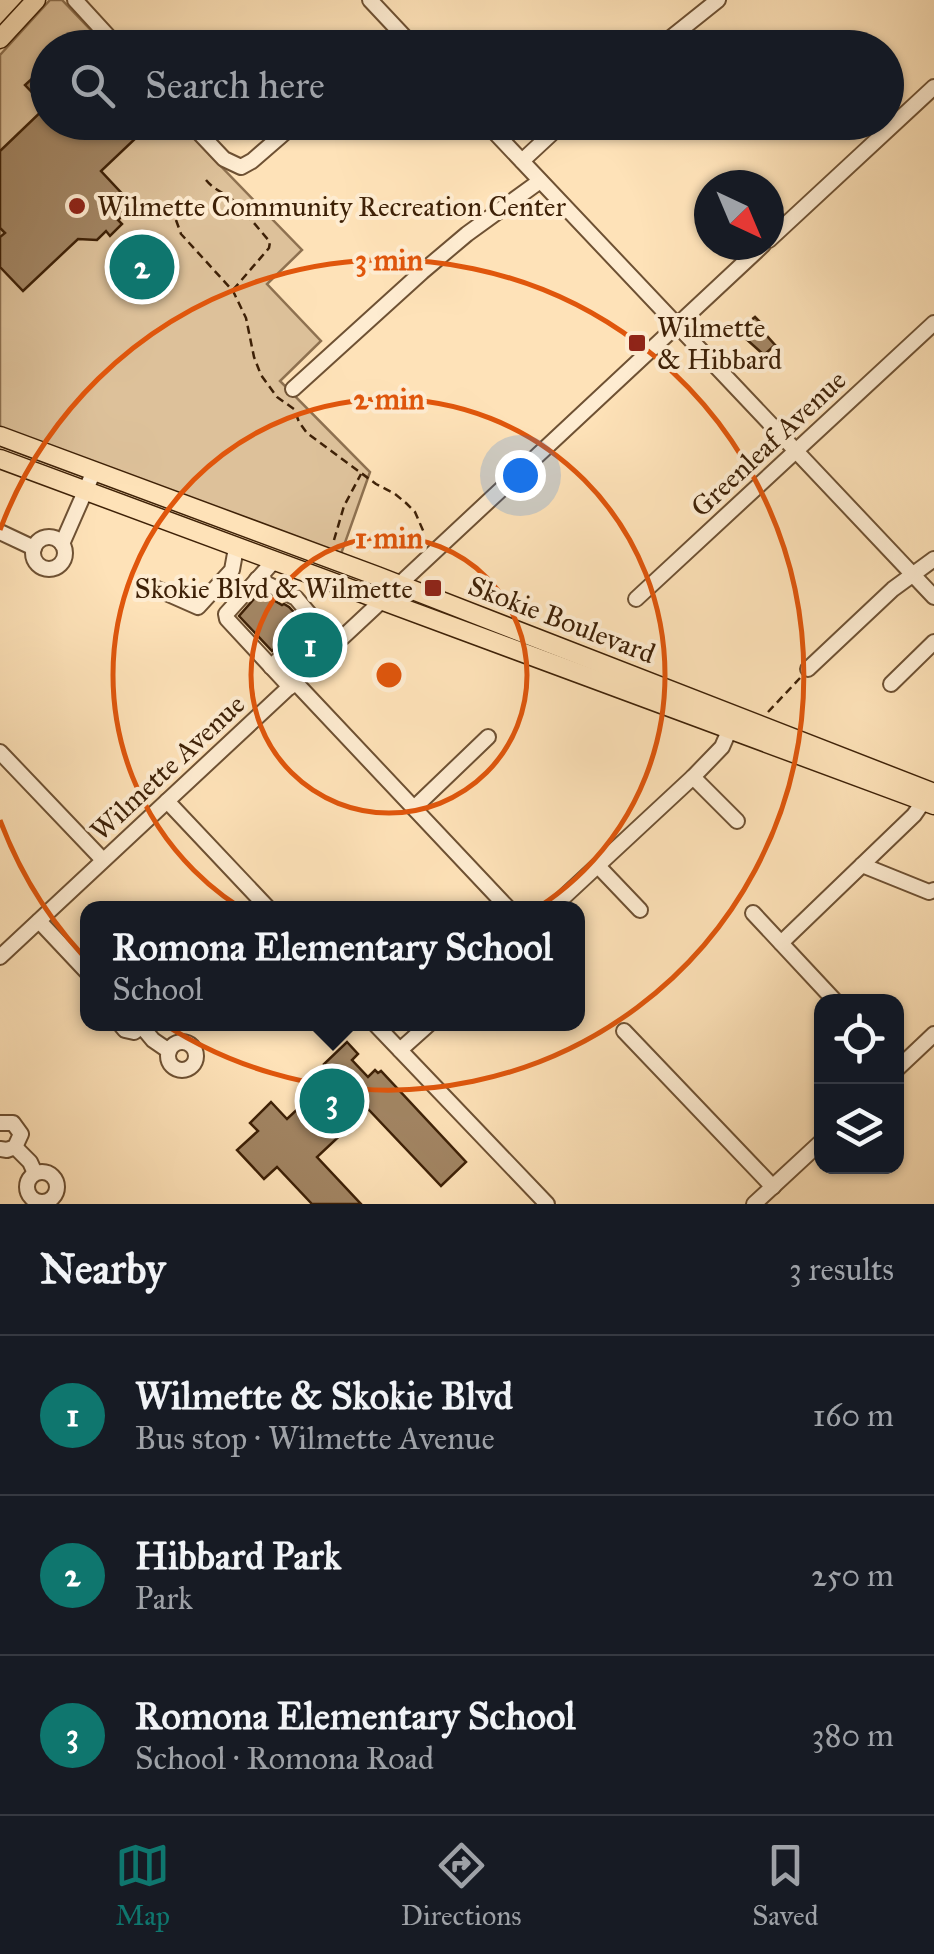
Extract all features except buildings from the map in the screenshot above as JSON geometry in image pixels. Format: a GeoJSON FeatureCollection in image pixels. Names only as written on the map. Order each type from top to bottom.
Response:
{"type":"FeatureCollection","features":[{"type":"Feature","properties":{"kind":"main road"},"geometry":{"type":"LineString","coordinates":[[0,38],[36,0]]}},
{"type":"Feature","properties":{"kind":"main road","name":"Skokie Boulevard"},"geometry":{"type":"LineString","coordinates":[[0,436],[399,585],[732,723]]}},
{"type":"Feature","properties":{"kind":"main road","name":"Skokie Boulevard"},"geometry":{"type":"LineString","coordinates":[[0,459],[381,602],[732,723],[930,798]]}},
{"type":"Feature","properties":{"kind":"street"},"geometry":{"type":"LineString","coordinates":[[75,0],[102,30]]}},
{"type":"Feature","properties":{"kind":"street"},"geometry":{"type":"LineString","coordinates":[[370,0],[395,30]]}},
{"type":"Feature","properties":{"kind":"street"},"geometry":{"type":"LineString","coordinates":[[680,30],[718,0]]}},
{"type":"Feature","properties":{"kind":"street"},"geometry":{"type":"LineString","coordinates":[[904,115],[934,87]]}},
{"type":"Feature","properties":{"kind":"street"},"geometry":{"type":"LineString","coordinates":[[207,140],[235,166],[252,162],[277,140]]}},
{"type":"Feature","properties":{"kind":"street"},"geometry":{"type":"LineString","coordinates":[[503,140],[934,597]]}},
{"type":"Feature","properties":{"kind":"street"},"geometry":{"type":"LineString","coordinates":[[522,161],[545,140]]}},
{"type":"Feature","properties":{"kind":"street"},"geometry":{"type":"LineString","coordinates":[[784,226],[877,140]]}},
{"type":"Feature","properties":{"kind":"street"},"geometry":{"type":"LineString","coordinates":[[293,389],[467,234],[540,181]]}},
{"type":"Feature","properties":{"kind":"street","name":"Wilmette Avenue"},"geometry":{"type":"LineString","coordinates":[[0,957],[747,260]]}},
{"type":"Feature","properties":{"kind":"street","name":"Greenleaf Avenue"},"geometry":{"type":"LineString","coordinates":[[636,599],[934,323]]}},
{"type":"Feature","properties":{"kind":"street"},"geometry":{"type":"LineString","coordinates":[[62,544],[94,471]]}},
{"type":"Feature","properties":{"kind":"street"},"geometry":{"type":"LineString","coordinates":[[0,532],[34,548]]}},
{"type":"Feature","properties":{"kind":"street"},"geometry":{"type":"LineString","coordinates":[[55,538],[65,553],[62,563],[49,570],[36,562],[34,548],[39,541],[55,538]]}},
{"type":"Feature","properties":{"kind":"street"},"geometry":{"type":"LineString","coordinates":[[155,588],[198,607],[232,570],[236,548]]}},
{"type":"Feature","properties":{"kind":"street"},"geometry":{"type":"LineString","coordinates":[[808,669],[893,589],[934,559]]}},
{"type":"Feature","properties":{"kind":"street"},"geometry":{"type":"LineString","coordinates":[[273,562],[226,614],[227,619],[501,901]]}},
{"type":"Feature","properties":{"kind":"street"},"geometry":{"type":"LineString","coordinates":[[257,579],[296,598],[316,622],[271,666]]}},
{"type":"Feature","properties":{"kind":"street"},"geometry":{"type":"LineString","coordinates":[[891,684],[934,642]]}},
{"type":"Feature","properties":{"kind":"street"},"geometry":{"type":"LineString","coordinates":[[560,901],[693,777],[722,746],[732,723]]}},
{"type":"Feature","properties":{"kind":"street"},"geometry":{"type":"LineString","coordinates":[[414,808],[488,738]]}},
{"type":"Feature","properties":{"kind":"street"},"geometry":{"type":"LineString","coordinates":[[0,752],[103,860]]}},
{"type":"Feature","properties":{"kind":"street"},"geometry":{"type":"LineString","coordinates":[[693,777],[736,821]]}},
{"type":"Feature","properties":{"kind":"street"},"geometry":{"type":"LineString","coordinates":[[781,943],[930,798]]}},
{"type":"Feature","properties":{"kind":"street"},"geometry":{"type":"LineString","coordinates":[[167,801],[261,901]]}},
{"type":"Feature","properties":{"kind":"street"},"geometry":{"type":"LineString","coordinates":[[862,865],[929,892],[934,890]]}},
{"type":"Feature","properties":{"kind":"street"},"geometry":{"type":"LineString","coordinates":[[598,866],[640,910]]}},
{"type":"Feature","properties":{"kind":"street"},"geometry":{"type":"LineString","coordinates":[[753,913],[829,994]]}},
{"type":"Feature","properties":{"kind":"street"},"geometry":{"type":"LineString","coordinates":[[38,921],[80,965]]}},
{"type":"Feature","properties":{"kind":"street"},"geometry":{"type":"LineString","coordinates":[[147,1031],[169,1051]]}},
{"type":"Feature","properties":{"kind":"street"},"geometry":{"type":"LineString","coordinates":[[382,1031],[547,1204]]}},
{"type":"Feature","properties":{"kind":"street"},"geometry":{"type":"LineString","coordinates":[[400,1050],[421,1031]]}},
{"type":"Feature","properties":{"kind":"street"},"geometry":{"type":"LineString","coordinates":[[624,1031],[772,1187]]}},
{"type":"Feature","properties":{"kind":"street"},"geometry":{"type":"LineString","coordinates":[[904,1061],[934,1034]]}},
{"type":"Feature","properties":{"kind":"street"},"geometry":{"type":"LineString","coordinates":[[0,1123],[13,1122],[20,1130],[21,1139],[8,1148],[30,1162],[35,1174]]}},
{"type":"Feature","properties":{"kind":"street"},"geometry":{"type":"LineString","coordinates":[[754,1204],[814,1148]]}},
{"type":"Feature","properties":{"kind":"path"},"geometry":{"type":"LineString","coordinates":[[206,180],[235,202],[270,242],[270,248],[232,292]]}},
{"type":"Feature","properties":{"kind":"path"},"geometry":{"type":"LineString","coordinates":[[176,220],[181,234],[232,292],[246,318],[261,375],[277,397],[294,409],[308,433],[406,502],[425,534]]}},
{"type":"Feature","properties":{"kind":"path"},"geometry":{"type":"LineString","coordinates":[[334,540],[344,506],[362,473]]}},
{"type":"Feature","properties":{"kind":"path"},"geometry":{"type":"LineString","coordinates":[[765,715],[808,669]]}},
{"type":"Feature","properties":{"kind":"shaded area"},"geometry":{"type":"Polygon","coordinates":[[[50,0],[62,0],[91,30],[30,30],[30,140],[195,140],[302,250],[267,284],[321,341],[280,381],[370,472],[341,554],[0,428],[0,55],[50,0]]]}},
{"type":"Feature","properties":{"kind":"place","name":"Wilmette Community Recreation Center"},"geometry":{"type":"Point","coordinates":[77,206]}},
{"type":"Feature","properties":{"kind":"place","name":"Hibbard Park"},"geometry":{"type":"Point","coordinates":[142,267]}},
{"type":"Feature","properties":{"kind":"place","name":"Wilmette & Hibbard"},"geometry":{"type":"Point","coordinates":[637,343]}},
{"type":"Feature","properties":{"kind":"place","name":"Skokie Blvd & Wilmette"},"geometry":{"type":"Point","coordinates":[433,588]}},
{"type":"Feature","properties":{"kind":"place","name":"Wilmette & Skokie Blvd"},"geometry":{"type":"Point","coordinates":[310,645]}},
{"type":"Feature","properties":{"kind":"place","name":"Romona Elementary School"},"geometry":{"type":"Point","coordinates":[332,1101]}}]}
